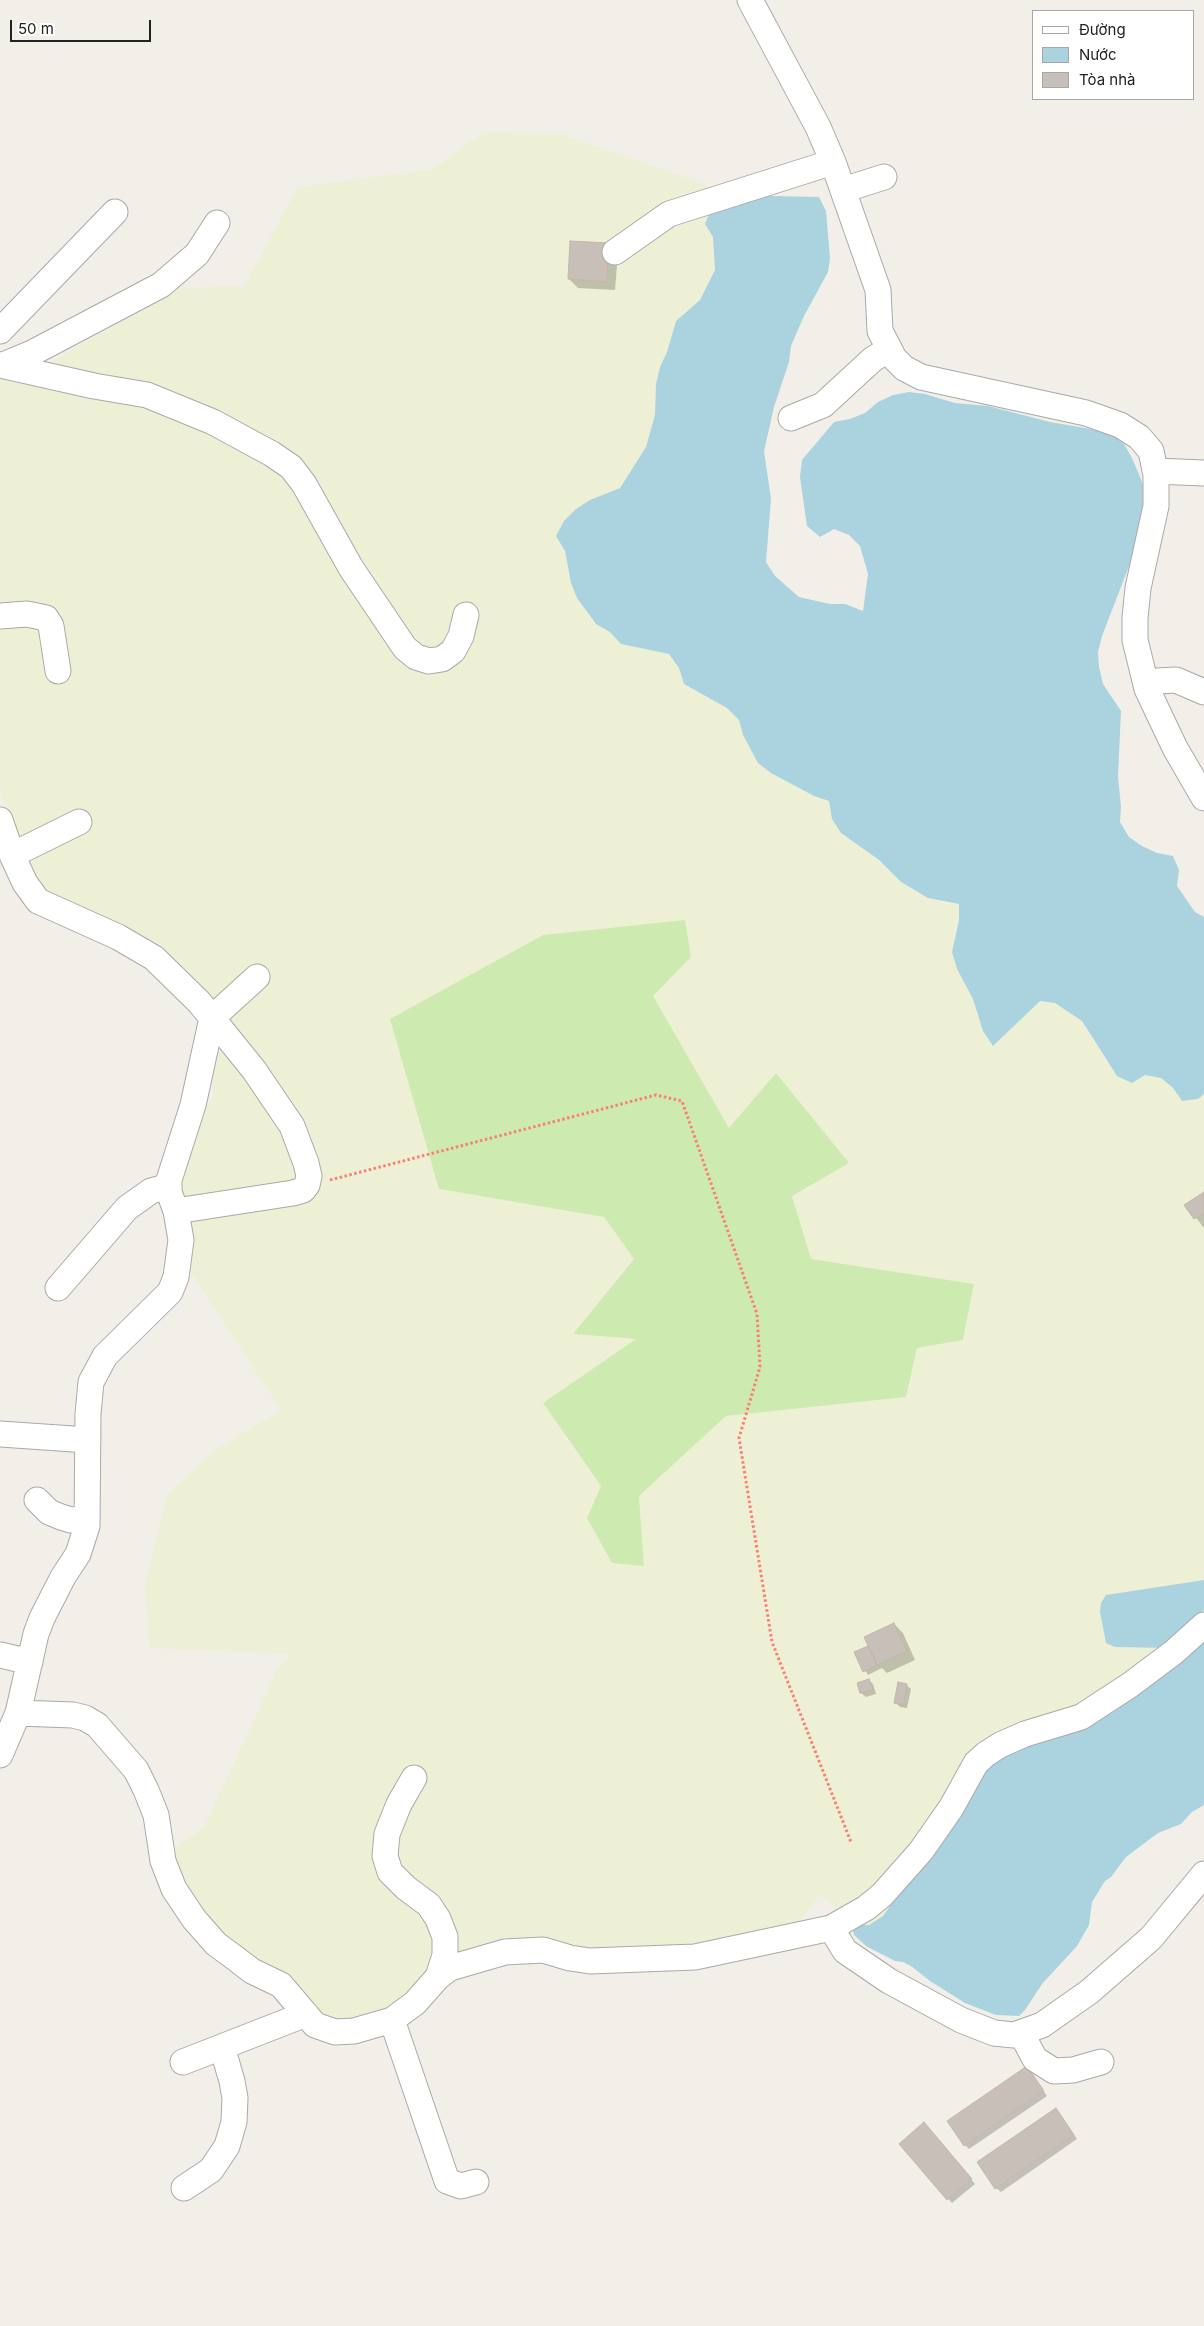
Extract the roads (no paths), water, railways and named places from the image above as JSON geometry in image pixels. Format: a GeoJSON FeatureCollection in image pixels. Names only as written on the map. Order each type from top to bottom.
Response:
{"type":"FeatureCollection","features":[{"type":"Feature","properties":{"kind":"street"},"geometry":{"type":"LineString","coordinates":[[750,0],[818,126],[833,162],[878,290],[880,331],[888,350],[904,368],[921,377],[1086,412],[1120,425],[1138,437],[1150,451],[1155,471],[1156,506],[1138,588],[1135,640],[1147,689],[1175,748],[1204,798]]}},
{"type":"Feature","properties":{"kind":"street"},"geometry":{"type":"LineString","coordinates":[[615,252],[676,211],[833,162]]}},
{"type":"Feature","properties":{"kind":"street"},"geometry":{"type":"LineString","coordinates":[[843,190],[884,177]]}},
{"type":"Feature","properties":{"kind":"street"},"geometry":{"type":"LineString","coordinates":[[0,331],[115,212]]}},
{"type":"Feature","properties":{"kind":"street"},"geometry":{"type":"LineString","coordinates":[[2,365],[68,335],[161,285],[197,254],[217,223]]}},
{"type":"Feature","properties":{"kind":"street"},"geometry":{"type":"LineString","coordinates":[[791,418],[824,405],[873,359],[888,350]]}},
{"type":"Feature","properties":{"kind":"street"},"geometry":{"type":"LineString","coordinates":[[2,365],[94,386],[147,395],[234,432],[285,462],[304,484],[351,568],[405,648],[416,657],[429,661],[442,658],[453,651],[461,636],[466,615]]}},
{"type":"Feature","properties":{"kind":"street"},"geometry":{"type":"LineString","coordinates":[[1155,471],[1204,473]]}},
{"type":"Feature","properties":{"kind":"street"},"geometry":{"type":"LineString","coordinates":[[0,616],[27,614],[46,618],[51,626],[58,671]]}},
{"type":"Feature","properties":{"kind":"street"},"geometry":{"type":"LineString","coordinates":[[1147,689],[1157,681],[1176,680],[1204,692]]}},
{"type":"Feature","properties":{"kind":"street"},"geometry":{"type":"LineString","coordinates":[[0,820],[24,883],[38,900],[118,937],[154,958],[199,1002],[254,1070],[292,1126],[309,1176],[307,1186],[303,1190],[176,1211]]}},
{"type":"Feature","properties":{"kind":"street"},"geometry":{"type":"LineString","coordinates":[[12,855],[79,822]]}},
{"type":"Feature","properties":{"kind":"street"},"geometry":{"type":"LineString","coordinates":[[0,1755],[18,1713],[42,1618],[63,1577],[78,1554],[87,1519],[89,1397],[91,1382],[98,1367],[118,1341],[170,1292],[176,1277],[181,1240],[169,1186],[174,1162],[194,1105],[212,1018],[257,977]]}},
{"type":"Feature","properties":{"kind":"street"},"geometry":{"type":"LineString","coordinates":[[58,1288],[127,1208],[145,1194],[169,1186]]}},
{"type":"Feature","properties":{"kind":"street"},"geometry":{"type":"LineString","coordinates":[[0,1434],[88,1440]]}},
{"type":"Feature","properties":{"kind":"street"},"geometry":{"type":"LineString","coordinates":[[37,1500],[49,1512],[61,1517],[71,1520],[87,1519]]}},
{"type":"Feature","properties":{"kind":"street"},"geometry":{"type":"LineString","coordinates":[[18,1713],[62,1714],[85,1718],[97,1725],[136,1770],[146,1790],[156,1815],[163,1862],[174,1889],[184,1906],[216,1944],[252,1970],[281,1985],[315,2025],[335,2032],[354,2031],[392,2020],[415,2004],[438,1978],[450,1968],[505,1952],[543,1950],[570,1958],[590,1960],[694,1957],[831,1928],[872,1904],[921,1851],[951,1808],[976,1763],[986,1754],[1000,1745],[1025,1734],[1081,1717],[1160,1663],[1204,1625]]}},
{"type":"Feature","properties":{"kind":"street"},"geometry":{"type":"LineString","coordinates":[[0,1655],[30,1662]]}},
{"type":"Feature","properties":{"kind":"street"},"geometry":{"type":"LineString","coordinates":[[414,1778],[399,1804],[387,1834],[385,1856],[390,1872],[406,1888],[429,1905],[446,1937],[445,1955],[438,1978]]}},
{"type":"Feature","properties":{"kind":"street"},"geometry":{"type":"LineString","coordinates":[[831,1928],[845,1951],[889,1981],[961,2020],[994,2033],[1006,2035],[1021,2033],[1042,2025],[1089,1992],[1151,1938],[1204,1874]]}},
{"type":"Feature","properties":{"kind":"street"},"geometry":{"type":"LineString","coordinates":[[183,2062],[306,2014]]}},
{"type":"Feature","properties":{"kind":"street"},"geometry":{"type":"LineString","coordinates":[[392,2020],[447,2181],[461,2186],[476,2182]]}},
{"type":"Feature","properties":{"kind":"street"},"geometry":{"type":"LineString","coordinates":[[1021,2033],[1035,2059],[1054,2071],[1073,2070],[1101,2062]]}},
{"type":"Feature","properties":{"kind":"street"},"geometry":{"type":"LineString","coordinates":[[184,2188],[212,2170],[226,2146],[234,2122],[235,2098],[232,2080],[222,2047]]}},
{"type":"Feature","properties":{"kind":"water"},"geometry":{"type":"Polygon","coordinates":[[[738,193],[819,197],[826,211],[830,258],[828,272],[804,316],[791,346],[789,362],[774,407],[764,451],[771,499],[766,562],[775,576],[799,597],[830,604],[845,604],[863,611],[868,574],[860,546],[849,535],[834,529],[820,537],[807,526],[800,477],[802,460],[834,422],[850,419],[865,413],[878,402],[893,395],[909,392],[925,394],[955,403],[988,406],[1050,422],[1096,430],[1112,435],[1124,444],[1132,458],[1143,484],[1145,500],[1131,561],[1102,636],[1098,652],[1099,667],[1103,684],[1121,711],[1118,776],[1121,807],[1120,822],[1129,837],[1142,846],[1157,853],[1173,856],[1179,870],[1177,886],[1195,912],[1204,917],[1204,1094],[1198,1099],[1182,1101],[1173,1088],[1161,1078],[1145,1075],[1132,1083],[1117,1076],[1082,1021],[1055,1003],[1040,1001],[993,1046],[983,1031],[973,999],[957,969],[952,952],[959,920],[959,904],[928,898],[901,882],[879,860],[841,833],[832,819],[829,801],[814,796],[771,773],[758,763],[743,735],[739,720],[727,708],[684,684],[679,668],[669,654],[621,644],[610,632],[596,624],[577,598],[571,583],[565,551],[556,536],[564,521],[576,509],[590,500],[620,488],[646,447],[655,415],[656,384],[660,367],[667,352],[676,321],[700,300],[715,270],[713,237],[705,224],[711,209],[738,193]]]}},
{"type":"Feature","properties":{"kind":"water"},"geometry":{"type":"Polygon","coordinates":[[[1204,1580],[1204,1610],[1170,1648],[1115,1647],[1106,1643],[1100,1612],[1101,1603],[1106,1595],[1204,1580]]]}},
{"type":"Feature","properties":{"kind":"water"},"geometry":{"type":"Polygon","coordinates":[[[1204,1631],[1204,1805],[1192,1812],[1181,1824],[1158,1833],[1126,1857],[1111,1877],[1105,1881],[1092,1902],[1089,1925],[1077,1946],[1042,1984],[1019,2016],[996,2015],[965,2003],[930,1981],[911,1966],[895,1961],[866,1946],[854,1935],[852,1924],[869,1925],[883,1916],[896,1894],[994,1757],[1075,1725],[1131,1700],[1204,1631]]]}}]}
